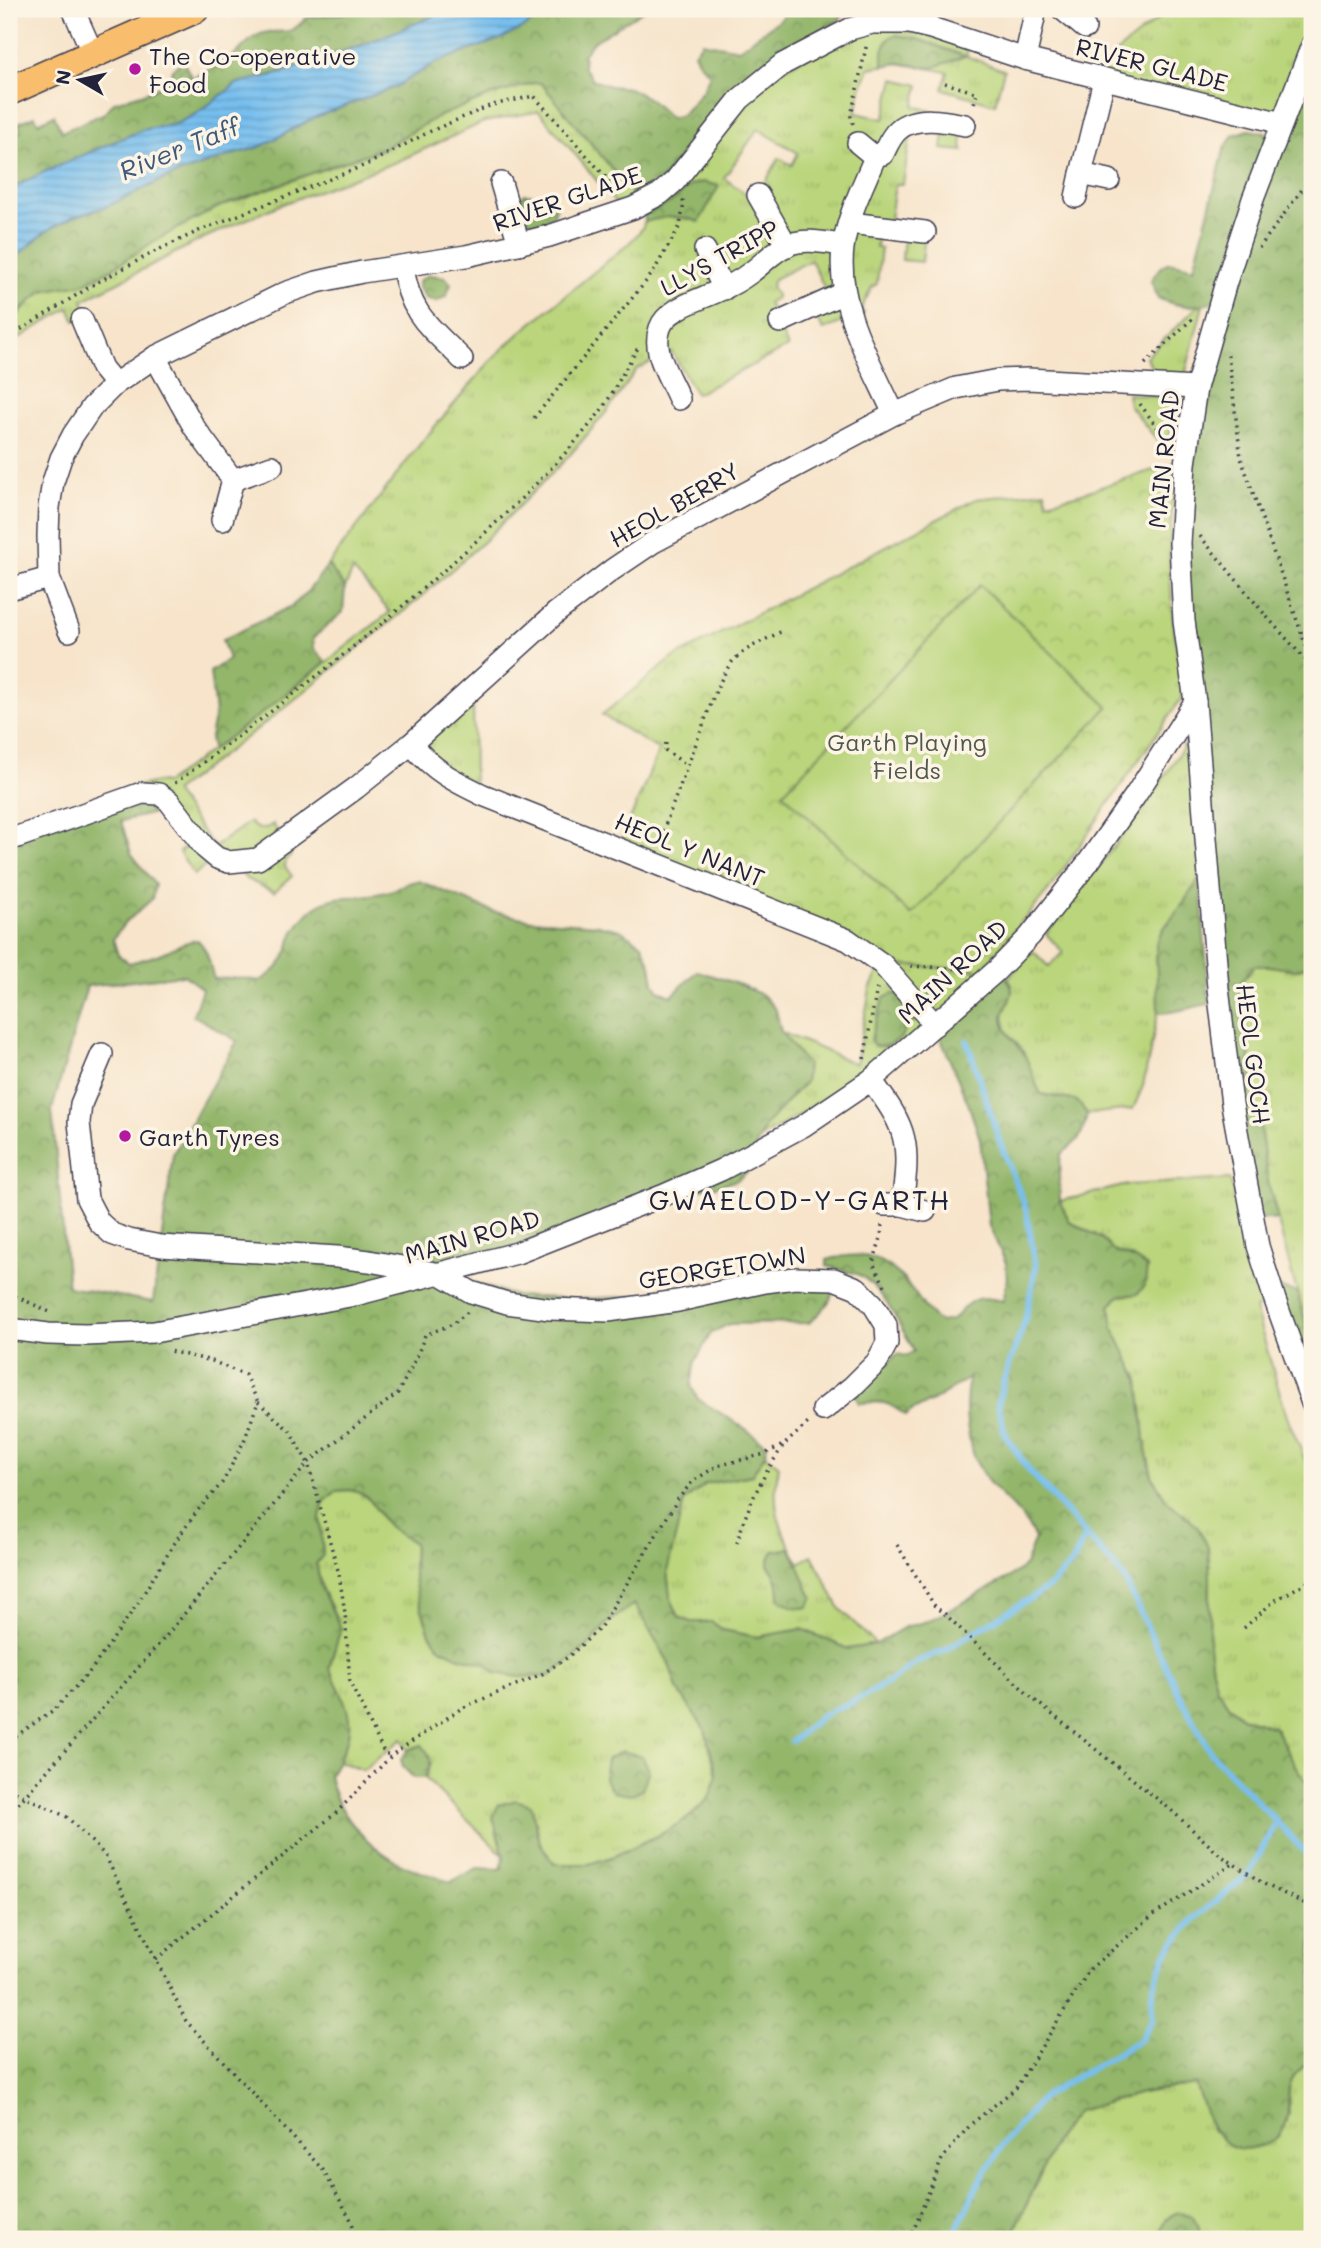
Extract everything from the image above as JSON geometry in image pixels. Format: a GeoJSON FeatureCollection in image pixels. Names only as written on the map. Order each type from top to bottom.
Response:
{"type":"FeatureCollection","features":[{"type":"Feature","properties":{"kind":"main road"},"geometry":{"type":"LineString","coordinates":[[9,91],[177,13]]}},
{"type":"Feature","properties":{"kind":"street"},"geometry":{"type":"LineString","coordinates":[[73,9],[93,54]]}},
{"type":"Feature","properties":{"kind":"street"},"geometry":{"type":"LineString","coordinates":[[1025,59],[1036,9]]}},
{"type":"Feature","properties":{"kind":"street"},"geometry":{"type":"LineString","coordinates":[[1062,9],[1085,28]]}},
{"type":"Feature","properties":{"kind":"street","name":"RIVER GLADE"},"geometry":{"type":"LineString","coordinates":[[69,631],[49,578],[49,508],[53,482],[61,458],[92,407],[115,384],[155,357],[285,293],[317,282],[519,244],[633,208],[660,194],[676,181],[740,99],[783,64],[865,19],[931,28],[1025,59],[1282,123]]}},
{"type":"Feature","properties":{"kind":"street","name":"MAIN ROAD"},"geometry":{"type":"LineString","coordinates":[[9,1329],[86,1335],[154,1332],[355,1295],[517,1253],[721,1170],[803,1126],[871,1080],[996,971],[1038,925],[1090,860],[1195,702],[1184,621],[1180,543],[1185,464],[1196,388],[1253,199],[1312,45]]}},
{"type":"Feature","properties":{"kind":"street"},"geometry":{"type":"LineString","coordinates":[[1076,197],[1104,80]]}},
{"type":"Feature","properties":{"kind":"street"},"geometry":{"type":"LineString","coordinates":[[894,414],[858,334],[844,293],[843,245],[879,151],[899,128],[907,124],[943,121],[965,125]]}},
{"type":"Feature","properties":{"kind":"street"},"geometry":{"type":"LineString","coordinates":[[1081,174],[1109,180]]}},
{"type":"Feature","properties":{"kind":"street"},"geometry":{"type":"LineString","coordinates":[[501,183],[519,244]]}},
{"type":"Feature","properties":{"kind":"street"},"geometry":{"type":"LineString","coordinates":[[758,194],[787,246]]}},
{"type":"Feature","properties":{"kind":"street"},"geometry":{"type":"LineString","coordinates":[[850,223],[925,232]]}},
{"type":"Feature","properties":{"kind":"street","name":"LLYS TRIPP"},"geometry":{"type":"LineString","coordinates":[[657,340],[660,326],[668,314],[724,289],[787,246],[809,242],[843,245]]}},
{"type":"Feature","properties":{"kind":"street"},"geometry":{"type":"LineString","coordinates":[[705,250],[724,289]]}},
{"type":"Feature","properties":{"kind":"street"},"geometry":{"type":"LineString","coordinates":[[403,266],[406,288],[418,314],[461,359]]}},
{"type":"Feature","properties":{"kind":"street"},"geometry":{"type":"LineString","coordinates":[[780,322],[844,293]]}},
{"type":"Feature","properties":{"kind":"street"},"geometry":{"type":"LineString","coordinates":[[82,320],[102,368],[115,384]]}},
{"type":"Feature","properties":{"kind":"street"},"geometry":{"type":"LineString","coordinates":[[657,340],[660,357],[680,398]]}},
{"type":"Feature","properties":{"kind":"street"},"geometry":{"type":"LineString","coordinates":[[155,357],[194,427],[233,480]]}},
{"type":"Feature","properties":{"kind":"street","name":"HEOL BERRY"},"geometry":{"type":"LineString","coordinates":[[159,794],[169,801],[205,848],[217,859],[229,862],[258,859],[356,788],[411,744],[557,612],[652,543],[894,414],[956,388],[998,380],[1196,388]]}},
{"type":"Feature","properties":{"kind":"street"},"geometry":{"type":"LineString","coordinates":[[233,480],[272,466]]}},
{"type":"Feature","properties":{"kind":"street"},"geometry":{"type":"LineString","coordinates":[[222,520],[233,480]]}},
{"type":"Feature","properties":{"kind":"street"},"geometry":{"type":"LineString","coordinates":[[9,589],[49,578]]}},
{"type":"Feature","properties":{"kind":"street","name":"HEOL GOCH"},"geometry":{"type":"LineString","coordinates":[[1195,702],[1218,988],[1232,1104],[1258,1246],[1312,1403]]}},
{"type":"Feature","properties":{"kind":"street","name":"HEOL Y NANT"},"geometry":{"type":"LineString","coordinates":[[411,744],[427,763],[461,785],[848,940],[881,964],[935,1025]]}},
{"type":"Feature","properties":{"kind":"street"},"geometry":{"type":"LineString","coordinates":[[9,840],[142,793],[159,794]]}},
{"type":"Feature","properties":{"kind":"street"},"geometry":{"type":"LineString","coordinates":[[102,1054],[81,1104],[79,1122],[87,1199],[99,1222],[112,1234],[161,1247],[337,1257],[441,1274]]}},
{"type":"Feature","properties":{"kind":"street"},"geometry":{"type":"LineString","coordinates":[[871,1080],[901,1125],[906,1143],[907,1166],[893,1205],[925,1211]]}},
{"type":"Feature","properties":{"kind":"street","name":"GEORGETOWN"},"geometry":{"type":"LineString","coordinates":[[441,1274],[471,1292],[507,1303],[550,1309],[608,1311],[678,1301],[765,1282],[795,1278],[834,1279],[857,1288],[873,1304],[886,1325],[887,1343],[877,1363],[823,1410]]}},
{"type":"Feature","properties":{"kind":"path"},"geometry":{"type":"LineString","coordinates":[[865,19],[851,116],[879,151]]}},
{"type":"Feature","properties":{"kind":"path"},"geometry":{"type":"LineString","coordinates":[[945,83],[977,93],[965,125]]}},
{"type":"Feature","properties":{"kind":"path"},"geometry":{"type":"LineString","coordinates":[[9,337],[96,282],[191,235],[368,164],[431,131],[492,105],[534,96],[633,208]]}},
{"type":"Feature","properties":{"kind":"path"},"geometry":{"type":"LineString","coordinates":[[1259,249],[1312,176]]}},
{"type":"Feature","properties":{"kind":"path"},"geometry":{"type":"LineString","coordinates":[[534,418],[652,274],[680,226],[684,203],[676,181]]}},
{"type":"Feature","properties":{"kind":"path"},"geometry":{"type":"LineString","coordinates":[[159,794],[229,744],[393,615],[494,526],[600,411],[638,348],[657,340]]}},
{"type":"Feature","properties":{"kind":"path"},"geometry":{"type":"LineString","coordinates":[[1227,353],[1241,458],[1312,666]]}},
{"type":"Feature","properties":{"kind":"path"},"geometry":{"type":"LineString","coordinates":[[1182,513],[1267,617],[1312,666]]}},
{"type":"Feature","properties":{"kind":"path"},"geometry":{"type":"LineString","coordinates":[[651,862],[717,688],[733,662],[742,654],[782,631]]}},
{"type":"Feature","properties":{"kind":"path"},"geometry":{"type":"LineString","coordinates":[[666,743],[665,751],[688,766]]}},
{"type":"Feature","properties":{"kind":"path"},"geometry":{"type":"LineString","coordinates":[[886,1289],[873,1263],[893,1205]]}},
{"type":"Feature","properties":{"kind":"path"},"geometry":{"type":"LineString","coordinates":[[9,1814],[167,1635],[308,1463],[398,1393],[425,1335],[453,1324],[468,1313],[471,1292]]}},
{"type":"Feature","properties":{"kind":"path"},"geometry":{"type":"LineString","coordinates":[[161,1349],[212,1361],[245,1375],[258,1402],[290,1431],[308,1463],[339,1574],[350,1683],[385,1755],[393,1754]]}},
{"type":"Feature","properties":{"kind":"path"},"geometry":{"type":"LineString","coordinates":[[9,1740],[55,1709],[92,1670],[184,1529],[223,1482],[244,1441],[258,1402]]}},
{"type":"Feature","properties":{"kind":"path"},"geometry":{"type":"LineString","coordinates":[[737,1544],[745,1513],[773,1460],[785,1444],[823,1410]]}},
{"type":"Feature","properties":{"kind":"path"},"geometry":{"type":"LineString","coordinates":[[156,1959],[335,1813],[393,1754],[462,1708],[542,1674],[568,1657],[600,1628],[678,1499],[693,1481],[717,1466],[765,1454],[785,1444]]}},
{"type":"Feature","properties":{"kind":"path"},"geometry":{"type":"LineString","coordinates":[[897,1545],[936,1608],[995,1661],[1032,1699],[1171,1810],[1220,1855],[1266,1885],[1312,1907]]}},
{"type":"Feature","properties":{"kind":"path"},"geometry":{"type":"LineString","coordinates":[[1244,1628],[1274,1601],[1312,1579]]}},
{"type":"Feature","properties":{"kind":"path"},"geometry":{"type":"LineString","coordinates":[[9,1789],[67,1818],[105,1855],[186,2021],[323,2170],[350,2218],[358,2239]]}},
{"type":"Feature","properties":{"kind":"path"},"geometry":{"type":"LineString","coordinates":[[910,2239],[942,2159],[971,2124],[1016,2088],[1090,1969],[1152,1916],[1233,1864]]}},
{"type":"Feature","properties":{"kind":"green space"},"geometry":{"type":"Polygon","coordinates":[[[358,9],[451,9],[395,34],[259,79],[215,100],[176,124],[142,130],[9,190],[9,137],[21,131],[18,123],[35,116],[38,123],[54,115],[62,132],[105,113],[114,102],[145,93],[166,83],[173,69],[183,61],[192,78],[226,60],[263,33],[293,29],[306,18],[358,9]]]}},
{"type":"Feature","properties":{"kind":"green space"},"geometry":{"type":"Polygon","coordinates":[[[550,9],[645,9],[592,43],[584,54],[583,67],[593,80],[610,86],[629,88],[648,98],[670,118],[682,115],[703,90],[710,74],[694,53],[702,42],[739,49],[782,18],[782,9],[846,9],[835,23],[788,46],[737,89],[641,204],[541,83],[534,83],[492,95],[437,117],[382,149],[218,207],[83,284],[46,290],[17,316],[9,345],[9,263],[46,231],[73,216],[108,205],[166,178],[262,146],[313,118],[395,87],[435,63],[525,27],[550,9]]]}},
{"type":"Feature","properties":{"kind":"green space"},"geometry":{"type":"Polygon","coordinates":[[[1170,9],[1312,9],[1312,45],[1282,123],[1104,80],[1102,64],[1170,9]]]}},
{"type":"Feature","properties":{"kind":"green space"},"geometry":{"type":"Polygon","coordinates":[[[862,25],[970,41],[966,56],[1004,70],[995,104],[943,89],[948,72],[898,63],[869,68],[856,113],[884,119],[894,79],[919,85],[914,106],[949,116],[951,112],[968,116],[961,133],[963,151],[942,149],[945,128],[911,132],[903,184],[895,184],[890,220],[925,232],[922,262],[902,260],[904,235],[878,233],[876,248],[881,248],[877,284],[872,287],[861,309],[864,313],[823,330],[806,299],[825,289],[811,260],[774,279],[771,287],[777,297],[768,303],[788,347],[696,394],[672,352],[637,369],[608,410],[569,456],[485,540],[420,598],[269,720],[174,792],[214,847],[249,822],[261,829],[273,824],[291,856],[286,860],[285,867],[292,876],[274,892],[246,879],[239,868],[230,874],[205,866],[194,875],[179,852],[191,843],[164,805],[151,814],[147,802],[130,787],[166,783],[258,716],[390,612],[353,570],[345,588],[328,565],[421,443],[493,358],[627,245],[643,227],[644,212],[641,205],[623,212],[539,111],[484,122],[396,162],[277,206],[206,237],[83,300],[89,317],[75,321],[69,308],[11,343],[17,316],[46,289],[83,284],[218,207],[382,149],[437,117],[492,95],[541,82],[667,175],[732,94],[756,71],[764,80],[862,25]],[[758,129],[724,178],[750,197],[758,195],[779,158],[792,165],[798,153],[758,129]]]}},
{"type":"Feature","properties":{"kind":"green space"},"geometry":{"type":"Polygon","coordinates":[[[895,35],[915,38],[965,56],[932,68],[898,63],[883,66],[883,51],[888,39],[895,35]]]}},
{"type":"Feature","properties":{"kind":"green space"},"geometry":{"type":"Polygon","coordinates":[[[1312,61],[1312,965],[1295,970],[1254,966],[1239,984],[1268,1182],[1278,1220],[1259,1218],[1240,1134],[1185,586],[1190,450],[1252,217],[1312,61]]]}},
{"type":"Feature","properties":{"kind":"green space"},"geometry":{"type":"Polygon","coordinates":[[[1249,130],[1277,135],[1220,301],[1189,306],[1158,298],[1151,281],[1164,264],[1173,263],[1194,268],[1224,150],[1233,135],[1249,130]]]}},
{"type":"Feature","properties":{"kind":"green space"},"geometry":{"type":"Polygon","coordinates":[[[703,182],[719,186],[699,222],[672,217],[645,222],[645,214],[671,202],[691,185],[703,182]]]}},
{"type":"Feature","properties":{"kind":"green space"},"geometry":{"type":"Polygon","coordinates":[[[525,194],[549,201],[556,207],[554,215],[545,221],[532,223],[523,216],[518,201],[525,194]]]}},
{"type":"Feature","properties":{"kind":"green space"},"geometry":{"type":"Polygon","coordinates":[[[429,275],[445,277],[451,284],[446,296],[436,302],[425,298],[418,286],[420,280],[429,275]]]}},
{"type":"Feature","properties":{"kind":"green space"},"geometry":{"type":"Polygon","coordinates":[[[1203,305],[1185,375],[1177,380],[1159,381],[1146,357],[1198,306],[1203,305]]]}},
{"type":"Feature","properties":{"kind":"green space"},"geometry":{"type":"Polygon","coordinates":[[[1127,394],[1157,397],[1171,406],[1172,423],[1166,451],[1129,405],[1127,394]]]}},
{"type":"Feature","properties":{"kind":"green space","name":"Garth Playing Fields"},"geometry":{"type":"Polygon","coordinates":[[[1175,463],[1169,558],[1173,620],[1183,696],[1049,890],[981,970],[882,964],[618,849],[659,750],[602,715],[673,658],[976,499],[1045,491],[1047,502],[1175,463]]]}},
{"type":"Feature","properties":{"kind":"green space"},"geometry":{"type":"Polygon","coordinates":[[[328,565],[345,588],[343,612],[313,638],[314,649],[326,662],[212,750],[210,737],[215,713],[210,672],[229,659],[222,640],[292,606],[308,591],[328,565]]]}},
{"type":"Feature","properties":{"kind":"green space"},"geometry":{"type":"Polygon","coordinates":[[[980,585],[1108,707],[911,915],[783,793],[980,585]]]}},
{"type":"Feature","properties":{"kind":"green space"},"geometry":{"type":"Polygon","coordinates":[[[473,689],[474,791],[411,744],[473,689]]]}},
{"type":"Feature","properties":{"kind":"green space"},"geometry":{"type":"Polygon","coordinates":[[[1189,738],[1200,877],[1164,928],[1156,958],[1158,1013],[1143,1086],[1133,1109],[1087,1114],[1077,1101],[1041,1094],[1032,1078],[1024,1053],[1006,1030],[1003,1014],[1009,1002],[1012,985],[1008,978],[1033,951],[1049,967],[1063,952],[1046,934],[1147,804],[1189,738]]]}},
{"type":"Feature","properties":{"kind":"green space"},"geometry":{"type":"Polygon","coordinates":[[[147,802],[151,814],[121,821],[131,853],[155,885],[152,899],[124,924],[113,939],[118,955],[129,963],[198,940],[207,953],[214,979],[260,981],[280,964],[295,930],[316,906],[337,898],[375,895],[419,881],[494,912],[532,920],[597,925],[620,930],[642,944],[651,965],[654,983],[659,991],[672,996],[697,971],[741,985],[764,996],[776,1010],[781,1032],[807,1065],[805,1082],[766,1124],[748,1171],[737,1180],[662,1196],[443,1274],[517,1296],[577,1299],[834,1279],[830,1299],[809,1323],[729,1324],[711,1333],[695,1362],[691,1386],[698,1399],[766,1445],[765,1454],[752,1475],[706,1484],[684,1501],[667,1571],[670,1597],[679,1617],[691,1622],[712,1622],[723,1630],[757,1637],[802,1629],[848,1649],[876,1644],[905,1627],[928,1621],[944,1613],[1010,1577],[1025,1565],[1035,1538],[1019,1513],[987,1480],[973,1452],[966,1414],[969,1378],[906,1416],[884,1403],[859,1403],[855,1396],[897,1354],[907,1356],[914,1351],[890,1308],[867,1280],[827,1266],[827,1260],[842,1256],[856,1255],[880,1261],[900,1275],[940,1322],[952,1320],[974,1300],[985,1298],[1003,1301],[1007,1282],[1006,1263],[989,1226],[980,1139],[935,1025],[996,971],[1009,981],[1012,989],[1003,1022],[1024,1054],[1041,1094],[1077,1101],[1087,1114],[1079,1137],[1061,1154],[1060,1201],[1069,1221],[1101,1238],[1115,1252],[1133,1258],[1147,1267],[1145,1286],[1137,1294],[1119,1296],[1110,1306],[1113,1328],[1139,1380],[1146,1449],[1152,1476],[1166,1500],[1197,1526],[1208,1547],[1209,1646],[1217,1688],[1228,1705],[1242,1717],[1275,1728],[1297,1769],[1312,1788],[1312,2059],[1293,2078],[1286,2122],[1274,2140],[1242,2149],[1231,2146],[1214,2130],[1195,2084],[1141,2093],[1077,2111],[1057,2137],[1011,2239],[9,2239],[9,829],[147,802]],[[184,975],[87,986],[52,1110],[68,1287],[153,1302],[173,1154],[237,1041],[193,1015],[202,989],[184,975]],[[349,1490],[336,1491],[324,1502],[320,1517],[323,1555],[316,1564],[322,1590],[341,1628],[329,1668],[343,1698],[349,1722],[345,1746],[329,1776],[345,1814],[372,1844],[401,1864],[451,1882],[477,1868],[501,1869],[504,1856],[493,1817],[498,1805],[516,1800],[531,1805],[540,1843],[554,1864],[589,1864],[612,1857],[665,1832],[691,1816],[709,1798],[717,1775],[705,1730],[677,1688],[668,1661],[634,1604],[606,1624],[591,1643],[550,1676],[519,1677],[496,1673],[486,1664],[440,1648],[430,1634],[417,1594],[413,1572],[414,1543],[389,1526],[363,1494],[349,1490]]]}},
{"type":"Feature","properties":{"kind":"green space"},"geometry":{"type":"Polygon","coordinates":[[[1200,877],[1209,1004],[1158,1013],[1156,944],[1200,877]]]}},
{"type":"Feature","properties":{"kind":"green space"},"geometry":{"type":"Polygon","coordinates":[[[882,964],[996,971],[859,1088],[853,1075],[847,1083],[760,1138],[766,1124],[805,1082],[806,1064],[781,1032],[856,1064],[870,989],[882,964]]]}},
{"type":"Feature","properties":{"kind":"green space"},"geometry":{"type":"Polygon","coordinates":[[[1312,965],[1312,1344],[1268,1182],[1239,984],[1254,966],[1295,970],[1312,965]]]}},
{"type":"Feature","properties":{"kind":"green space"},"geometry":{"type":"Polygon","coordinates":[[[935,986],[943,991],[937,1005],[906,1027],[900,1039],[885,1047],[874,1046],[871,1041],[873,1029],[884,998],[892,994],[908,995],[935,986]]]}},
{"type":"Feature","properties":{"kind":"green space"},"geometry":{"type":"Polygon","coordinates":[[[1230,1179],[1252,1278],[1261,1305],[1255,1309],[1287,1417],[1312,1476],[1312,1788],[1297,1769],[1275,1728],[1242,1717],[1228,1705],[1217,1688],[1209,1646],[1210,1577],[1183,1514],[1166,1500],[1152,1476],[1146,1449],[1139,1380],[1113,1329],[1110,1306],[1119,1296],[1137,1294],[1133,1258],[1115,1252],[1101,1238],[1069,1221],[1060,1201],[1127,1185],[1230,1179]]]}},
{"type":"Feature","properties":{"kind":"green space"},"geometry":{"type":"Polygon","coordinates":[[[1276,1287],[1297,1292],[1312,1344],[1312,1397],[1276,1287]]]}},
{"type":"Feature","properties":{"kind":"green space"},"geometry":{"type":"Polygon","coordinates":[[[765,1454],[779,1466],[776,1480],[778,1516],[799,1563],[812,1555],[840,1609],[876,1644],[848,1649],[802,1629],[757,1637],[723,1630],[712,1622],[691,1622],[679,1617],[670,1597],[667,1571],[684,1501],[706,1484],[752,1475],[765,1454]]]}},
{"type":"Feature","properties":{"kind":"green space"},"geometry":{"type":"Polygon","coordinates":[[[349,1490],[363,1494],[389,1526],[414,1543],[413,1572],[430,1634],[457,1656],[486,1664],[496,1673],[519,1677],[550,1676],[591,1643],[606,1624],[634,1603],[668,1661],[677,1688],[705,1730],[717,1775],[709,1798],[691,1816],[665,1832],[612,1857],[589,1864],[554,1864],[540,1843],[536,1822],[496,1831],[504,1856],[425,1778],[431,1764],[422,1745],[408,1750],[402,1739],[363,1770],[338,1761],[348,1736],[349,1725],[344,1703],[329,1668],[335,1648],[332,1608],[322,1590],[316,1564],[323,1555],[320,1517],[324,1502],[336,1491],[349,1490]]]}},
{"type":"Feature","properties":{"kind":"green space"},"geometry":{"type":"Polygon","coordinates":[[[790,1548],[813,1598],[808,1607],[793,1607],[779,1598],[777,1580],[768,1565],[774,1551],[790,1548]]]}},
{"type":"Feature","properties":{"kind":"green space"},"geometry":{"type":"Polygon","coordinates":[[[422,1745],[430,1757],[430,1764],[425,1778],[414,1778],[403,1767],[401,1759],[408,1750],[422,1745]]]}},
{"type":"Feature","properties":{"kind":"green space"},"geometry":{"type":"Polygon","coordinates":[[[622,1751],[642,1756],[649,1770],[642,1790],[631,1795],[613,1792],[604,1778],[607,1759],[622,1751]]]}},
{"type":"Feature","properties":{"kind":"green space"},"geometry":{"type":"Polygon","coordinates":[[[1312,2059],[1312,2239],[1011,2239],[1057,2137],[1077,2111],[1141,2093],[1195,2084],[1213,2131],[1289,2114],[1288,2089],[1294,2075],[1312,2059]]]}},
{"type":"Feature","properties":{"kind":"green space"},"geometry":{"type":"Polygon","coordinates":[[[1180,2212],[1192,2216],[1199,2228],[1198,2239],[1162,2239],[1165,2222],[1180,2212]]]}},
{"type":"Feature","properties":{"kind":"water","name":"River Taff"},"geometry":{"type":"Polygon","coordinates":[[[451,9],[550,9],[525,27],[503,38],[435,63],[395,87],[313,118],[262,146],[166,178],[108,206],[73,217],[46,231],[9,263],[9,190],[142,130],[176,124],[196,114],[238,83],[278,74],[360,46],[451,9]]]}},
{"type":"Feature","properties":{"kind":"waterway"},"geometry":{"type":"LineString","coordinates":[[967,1041],[1000,1142],[1026,1209],[1036,1267],[1025,1321],[998,1404],[1005,1434],[1028,1469],[1123,1576],[1179,1694],[1211,1753],[1312,1859]]}},
{"type":"Feature","properties":{"kind":"waterway"},"geometry":{"type":"LineString","coordinates":[[792,1741],[834,1709],[851,1703],[889,1682],[918,1661],[945,1650],[1049,1587],[1073,1562],[1086,1534]]}},
{"type":"Feature","properties":{"kind":"waterway"},"geometry":{"type":"LineString","coordinates":[[952,2239],[976,2188],[1003,2144],[1044,2096],[1140,2040],[1152,2020],[1153,1987],[1167,1952],[1193,1920],[1249,1874],[1276,1823]]}},
{"type":"Feature","properties":{"kind":"place","name":"The Co-operative Food"},"geometry":{"type":"Point","coordinates":[135,69]}},
{"type":"Feature","properties":{"kind":"place","name":"Garth Tyres"},"geometry":{"type":"Point","coordinates":[125,1136]}},
{"type":"Feature","properties":{"kind":"district","name":"GWAELOD-Y-GARTH"},"geometry":{"type":"Point","coordinates":[800,1199]}}]}
